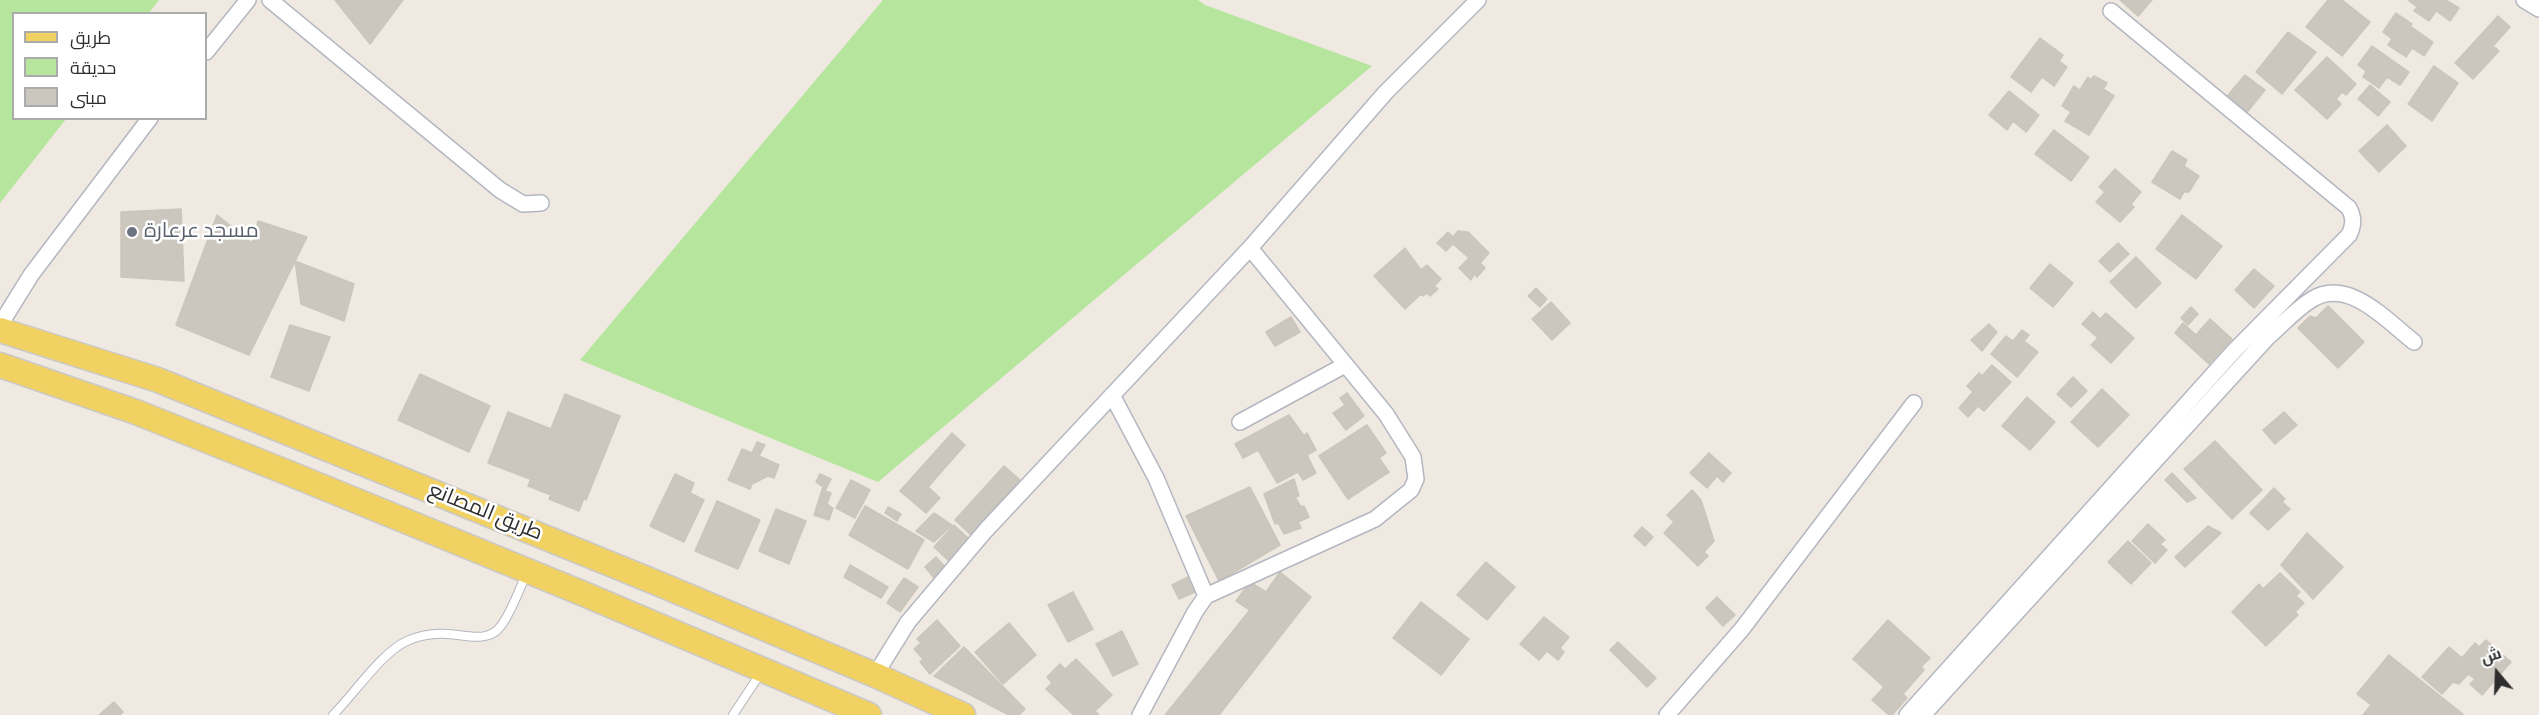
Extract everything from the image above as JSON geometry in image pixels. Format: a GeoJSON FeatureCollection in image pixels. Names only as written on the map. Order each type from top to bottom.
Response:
{"type":"FeatureCollection","features":[{"type":"Feature","properties":{"kind":"main road","name":"طريق المصانع"},"geometry":{"type":"LineString","coordinates":[[0,328],[158,380],[875,675],[963,715]]}},
{"type":"Feature","properties":{"kind":"main road","name":"طريق المصانع"},"geometry":{"type":"LineString","coordinates":[[0,365],[136,412],[291,474],[764,669],[869,715]]}},
{"type":"Feature","properties":{"kind":"main road"},"geometry":{"type":"LineString","coordinates":[[291,474],[308,441]]}},
{"type":"Feature","properties":{"kind":"street"},"geometry":{"type":"LineString","coordinates":[[207,51],[248,0]]}},
{"type":"Feature","properties":{"kind":"street"},"geometry":{"type":"LineString","coordinates":[[270,0],[506,194],[523,204],[541,203]]}},
{"type":"Feature","properties":{"kind":"street"},"geometry":{"type":"LineString","coordinates":[[875,675],[908,622],[986,530],[1250,248],[1386,92],[1478,0]]}},
{"type":"Feature","properties":{"kind":"street"},"geometry":{"type":"LineString","coordinates":[[2524,0],[2539,9]]}},
{"type":"Feature","properties":{"kind":"street"},"geometry":{"type":"LineString","coordinates":[[1907,715],[2234,351],[2349,235],[2354,224],[2349,208],[2111,10]]}},
{"type":"Feature","properties":{"kind":"street"},"geometry":{"type":"LineString","coordinates":[[0,328],[31,275],[148,120]]}},
{"type":"Feature","properties":{"kind":"street"},"geometry":{"type":"LineString","coordinates":[[1140,715],[1195,612],[1206,596],[1360,528],[1411,490],[1416,479],[1413,457],[1386,414],[1250,248]]}},
{"type":"Feature","properties":{"kind":"street"},"geometry":{"type":"LineString","coordinates":[[1923,715],[2268,337],[2311,299],[2330,293],[2348,295],[2364,302],[2414,342]]}},
{"type":"Feature","properties":{"kind":"street"},"geometry":{"type":"LineString","coordinates":[[1240,422],[1345,365]]}},
{"type":"Feature","properties":{"kind":"street"},"geometry":{"type":"LineString","coordinates":[[1112,395],[1156,478],[1206,596]]}},
{"type":"Feature","properties":{"kind":"street"},"geometry":{"type":"LineString","coordinates":[[1667,715],[1742,629],[1914,403]]}},
{"type":"Feature","properties":{"kind":"lane"},"geometry":{"type":"LineString","coordinates":[[336,714],[390,652],[407,641],[427,635],[448,634],[471,638],[486,635],[500,628],[528,572]]}},
{"type":"Feature","properties":{"kind":"lane"},"geometry":{"type":"LineString","coordinates":[[734,715],[764,669]]}},
{"type":"Feature","properties":{"kind":"green space"},"geometry":{"type":"Polygon","coordinates":[[[0,0],[159,0],[150,12],[12,12],[12,120],[65,120],[0,203],[0,0]]]}},
{"type":"Feature","properties":{"kind":"green space"},"geometry":{"type":"Polygon","coordinates":[[[883,0],[1198,0],[1205,5],[1372,66],[878,482],[580,360],[883,0]]]}},
{"type":"Feature","properties":{"kind":"building"},"geometry":{"type":"Polygon","coordinates":[[[335,0],[403,0],[370,44],[335,0]]]}},
{"type":"Feature","properties":{"kind":"building"},"geometry":{"type":"Polygon","coordinates":[[[2120,0],[2152,0],[2138,16],[2120,0]]]}},
{"type":"Feature","properties":{"kind":"building"},"geometry":{"type":"Polygon","coordinates":[[[2328,0],[2342,0],[2370,22],[2342,56],[2306,27],[2328,0]]]}},
{"type":"Feature","properties":{"kind":"building"},"geometry":{"type":"Polygon","coordinates":[[[2408,0],[2446,0],[2459,8],[2450,21],[2436,11],[2429,21],[2414,11],[2417,7],[2408,0]]]}},
{"type":"Feature","properties":{"kind":"building"},"geometry":{"type":"Polygon","coordinates":[[[2396,13],[2433,42],[2424,56],[2412,48],[2406,57],[2388,45],[2392,39],[2383,32],[2396,13]]]}},
{"type":"Feature","properties":{"kind":"building"},"geometry":{"type":"Polygon","coordinates":[[[2498,16],[2510,27],[2493,46],[2499,51],[2473,79],[2455,63],[2498,16]]]}},
{"type":"Feature","properties":{"kind":"building"},"geometry":{"type":"Polygon","coordinates":[[[2288,32],[2316,52],[2282,94],[2256,72],[2288,32]]]}},
{"type":"Feature","properties":{"kind":"building"},"geometry":{"type":"Polygon","coordinates":[[[2040,38],[2063,55],[2059,61],[2067,67],[2054,86],[2042,77],[2031,92],[2011,77],[2040,38]]]}},
{"type":"Feature","properties":{"kind":"building"},"geometry":{"type":"Polygon","coordinates":[[[2372,46],[2409,72],[2400,85],[2387,77],[2379,88],[2363,77],[2366,71],[2358,65],[2372,46]]]}},
{"type":"Feature","properties":{"kind":"building"},"geometry":{"type":"Polygon","coordinates":[[[2327,57],[2356,84],[2346,95],[2342,92],[2336,99],[2341,104],[2327,119],[2295,90],[2327,57]]]}},
{"type":"Feature","properties":{"kind":"building"},"geometry":{"type":"Polygon","coordinates":[[[2434,66],[2458,83],[2432,121],[2408,104],[2434,66]]]}},
{"type":"Feature","properties":{"kind":"building"},"geometry":{"type":"Polygon","coordinates":[[[2245,75],[2265,90],[2244,116],[2224,100],[2245,75]]]}},
{"type":"Feature","properties":{"kind":"building"},"geometry":{"type":"Polygon","coordinates":[[[2094,76],[2107,83],[2103,89],[2114,96],[2089,135],[2065,121],[2071,112],[2062,106],[2074,86],[2080,90],[2088,77],[2090,80],[2094,76]]]}},
{"type":"Feature","properties":{"kind":"building"},"geometry":{"type":"Polygon","coordinates":[[[2370,85],[2390,102],[2378,116],[2358,99],[2370,85]]]}},
{"type":"Feature","properties":{"kind":"building"},"geometry":{"type":"Polygon","coordinates":[[[2009,91],[2039,115],[2026,132],[2013,121],[2007,130],[1989,115],[2009,91]]]}},
{"type":"Feature","properties":{"kind":"building"},"geometry":{"type":"Polygon","coordinates":[[[2387,125],[2406,146],[2379,172],[2359,151],[2387,125]]]}},
{"type":"Feature","properties":{"kind":"building"},"geometry":{"type":"Polygon","coordinates":[[[2054,130],[2089,157],[2071,181],[2035,154],[2054,130]]]}},
{"type":"Feature","properties":{"kind":"building"},"geometry":{"type":"Polygon","coordinates":[[[2172,151],[2187,160],[2184,166],[2199,176],[2189,192],[2184,192],[2180,199],[2152,182],[2172,151]]]}},
{"type":"Feature","properties":{"kind":"building"},"geometry":{"type":"Polygon","coordinates":[[[2115,169],[2141,192],[2131,204],[2134,207],[2120,222],[2096,202],[2105,192],[2099,187],[2115,169]]]}},
{"type":"Feature","properties":{"kind":"building"},"geometry":{"type":"Polygon","coordinates":[[[181,209],[184,281],[121,277],[121,212],[181,209]]]}},
{"type":"Feature","properties":{"kind":"building"},"geometry":{"type":"Polygon","coordinates":[[[217,215],[252,243],[258,221],[307,237],[249,355],[176,325],[217,215]]]}},
{"type":"Feature","properties":{"kind":"building"},"geometry":{"type":"Polygon","coordinates":[[[2182,215],[2222,246],[2196,279],[2156,249],[2182,215]]]}},
{"type":"Feature","properties":{"kind":"building"},"geometry":{"type":"Polygon","coordinates":[[[1458,231],[1468,232],[1489,253],[1480,263],[1485,268],[1477,277],[1474,274],[1471,280],[1459,268],[1469,258],[1453,244],[1446,251],[1437,243],[1448,232],[1453,237],[1458,231]]]}},
{"type":"Feature","properties":{"kind":"building"},"geometry":{"type":"Polygon","coordinates":[[[2118,243],[2129,254],[2110,272],[2099,261],[2118,243]]]}},
{"type":"Feature","properties":{"kind":"building"},"geometry":{"type":"Polygon","coordinates":[[[1405,248],[1421,270],[1427,265],[1441,279],[1434,286],[1438,289],[1430,296],[1427,293],[1423,296],[1421,294],[1405,309],[1374,276],[1405,248]]]}},
{"type":"Feature","properties":{"kind":"building"},"geometry":{"type":"Polygon","coordinates":[[[2136,257],[2161,283],[2136,308],[2110,282],[2136,257]]]}},
{"type":"Feature","properties":{"kind":"building"},"geometry":{"type":"Polygon","coordinates":[[[295,261],[354,284],[344,321],[301,304],[295,261]]]}},
{"type":"Feature","properties":{"kind":"building"},"geometry":{"type":"Polygon","coordinates":[[[2050,264],[2073,283],[2053,307],[2030,288],[2050,264]]]}},
{"type":"Feature","properties":{"kind":"building"},"geometry":{"type":"Polygon","coordinates":[[[2254,269],[2274,286],[2254,308],[2235,290],[2254,269]]]}},
{"type":"Feature","properties":{"kind":"building"},"geometry":{"type":"Polygon","coordinates":[[[1536,288],[1547,299],[1540,307],[1528,296],[1536,288]]]}},
{"type":"Feature","properties":{"kind":"building"},"geometry":{"type":"Polygon","coordinates":[[[1551,302],[1570,323],[1552,340],[1532,319],[1551,302]]]}},
{"type":"Feature","properties":{"kind":"building"},"geometry":{"type":"Polygon","coordinates":[[[2328,306],[2364,342],[2338,368],[2298,328],[2310,316],[2316,318],[2328,306]]]}},
{"type":"Feature","properties":{"kind":"building"},"geometry":{"type":"Polygon","coordinates":[[[2191,307],[2198,314],[2188,325],[2181,318],[2191,307]]]}},
{"type":"Feature","properties":{"kind":"building"},"geometry":{"type":"Polygon","coordinates":[[[2093,312],[2100,319],[2106,313],[2134,338],[2111,363],[2091,345],[2098,338],[2082,324],[2093,312]]]}},
{"type":"Feature","properties":{"kind":"building"},"geometry":{"type":"Polygon","coordinates":[[[1291,317],[1300,332],[1275,346],[1266,332],[1291,317]]]}},
{"type":"Feature","properties":{"kind":"building"},"geometry":{"type":"Polygon","coordinates":[[[2210,319],[2232,339],[2209,364],[2175,333],[2183,323],[2196,335],[2210,319]]]}},
{"type":"Feature","properties":{"kind":"building"},"geometry":{"type":"Polygon","coordinates":[[[1989,324],[1997,332],[1982,351],[1971,340],[1989,324]]]}},
{"type":"Feature","properties":{"kind":"building"},"geometry":{"type":"Polygon","coordinates":[[[290,325],[330,337],[309,391],[271,377],[290,325]]]}},
{"type":"Feature","properties":{"kind":"building"},"geometry":{"type":"Polygon","coordinates":[[[2022,330],[2029,335],[2024,341],[2038,352],[2017,377],[1991,354],[2006,336],[2013,341],[2022,330]]]}},
{"type":"Feature","properties":{"kind":"building"},"geometry":{"type":"Polygon","coordinates":[[[1992,365],[2011,382],[1984,411],[1978,406],[1968,417],[1959,408],[1973,392],[1967,386],[1979,373],[1982,376],[1992,365]]]}},
{"type":"Feature","properties":{"kind":"building"},"geometry":{"type":"Polygon","coordinates":[[[420,374],[490,406],[469,452],[398,420],[420,374]]]}},
{"type":"Feature","properties":{"kind":"building"},"geometry":{"type":"Polygon","coordinates":[[[2073,377],[2087,391],[2071,407],[2057,394],[2073,377]]]}},
{"type":"Feature","properties":{"kind":"building"},"geometry":{"type":"Polygon","coordinates":[[[2102,389],[2129,415],[2098,447],[2071,422],[2102,389]]]}},
{"type":"Feature","properties":{"kind":"building"},"geometry":{"type":"Polygon","coordinates":[[[1347,393],[1364,416],[1346,430],[1333,413],[1345,405],[1340,398],[1347,393]]]}},
{"type":"Feature","properties":{"kind":"building"},"geometry":{"type":"Polygon","coordinates":[[[565,394],[620,416],[586,500],[584,498],[579,511],[549,499],[551,495],[528,486],[565,394]]]}},
{"type":"Feature","properties":{"kind":"building"},"geometry":{"type":"Polygon","coordinates":[[[2027,397],[2055,422],[2030,450],[2002,426],[2027,397]]]}},
{"type":"Feature","properties":{"kind":"building"},"geometry":{"type":"Polygon","coordinates":[[[508,412],[551,429],[530,479],[488,463],[508,412]]]}},
{"type":"Feature","properties":{"kind":"building"},"geometry":{"type":"Polygon","coordinates":[[[2284,412],[2297,425],[2275,444],[2263,430],[2284,412]]]}},
{"type":"Feature","properties":{"kind":"building"},"geometry":{"type":"Polygon","coordinates":[[[1289,415],[1304,436],[1307,433],[1316,450],[1307,455],[1316,473],[1303,480],[1298,472],[1277,483],[1258,450],[1243,458],[1235,444],[1289,415]]]}},
{"type":"Feature","properties":{"kind":"building"},"geometry":{"type":"Polygon","coordinates":[[[1367,425],[1386,453],[1379,458],[1389,472],[1348,499],[1319,456],[1367,425]]]}},
{"type":"Feature","properties":{"kind":"building"},"geometry":{"type":"Polygon","coordinates":[[[952,433],[965,445],[928,487],[940,498],[926,513],[900,491],[952,433]]]}},
{"type":"Feature","properties":{"kind":"building"},"geometry":{"type":"Polygon","coordinates":[[[2215,441],[2262,490],[2232,519],[2184,469],[2215,441]]]}},
{"type":"Feature","properties":{"kind":"building"},"geometry":{"type":"Polygon","coordinates":[[[757,442],[765,445],[759,456],[779,465],[774,478],[768,476],[752,484],[750,489],[728,480],[742,449],[752,453],[757,442]]]}},
{"type":"Feature","properties":{"kind":"building"},"geometry":{"type":"Polygon","coordinates":[[[1709,453],[1731,473],[1723,482],[1717,476],[1707,488],[1690,473],[1709,453]]]}},
{"type":"Feature","properties":{"kind":"building"},"geometry":{"type":"Polygon","coordinates":[[[1004,466],[1020,480],[971,535],[955,520],[1004,466]]]}},
{"type":"Feature","properties":{"kind":"building"},"geometry":{"type":"Polygon","coordinates":[[[2172,473],[2196,498],[2187,502],[2165,480],[2172,473]]]}},
{"type":"Feature","properties":{"kind":"building"},"geometry":{"type":"Polygon","coordinates":[[[675,474],[694,483],[690,493],[704,500],[684,542],[650,526],[675,474]]]}},
{"type":"Feature","properties":{"kind":"building"},"geometry":{"type":"Polygon","coordinates":[[[820,474],[831,479],[825,491],[831,493],[827,504],[833,508],[829,520],[814,515],[823,487],[816,482],[820,474]]]}},
{"type":"Feature","properties":{"kind":"building"},"geometry":{"type":"Polygon","coordinates":[[[1294,479],[1299,496],[1295,497],[1301,507],[1304,506],[1309,517],[1298,522],[1301,528],[1284,534],[1278,523],[1275,524],[1264,494],[1294,479]]]}},
{"type":"Feature","properties":{"kind":"building"},"geometry":{"type":"Polygon","coordinates":[[[851,480],[870,490],[855,518],[836,508],[851,480]]]}},
{"type":"Feature","properties":{"kind":"building"},"geometry":{"type":"Polygon","coordinates":[[[1250,487],[1280,545],[1219,581],[1186,516],[1250,487]]]}},
{"type":"Feature","properties":{"kind":"building"},"geometry":{"type":"Polygon","coordinates":[[[2274,488],[2285,499],[2282,502],[2290,509],[2268,530],[2250,513],[2274,488]]]}},
{"type":"Feature","properties":{"kind":"building"},"geometry":{"type":"Polygon","coordinates":[[[1692,490],[1701,500],[1714,541],[1704,552],[1708,556],[1698,566],[1664,533],[1674,522],[1667,515],[1692,490]]]}},
{"type":"Feature","properties":{"kind":"building"},"geometry":{"type":"Polygon","coordinates":[[[717,501],[760,520],[738,569],[695,551],[717,501]]]}},
{"type":"Feature","properties":{"kind":"building"},"geometry":{"type":"Polygon","coordinates":[[[865,506],[924,540],[908,569],[849,535],[865,506]]]}},
{"type":"Feature","properties":{"kind":"building"},"geometry":{"type":"Polygon","coordinates":[[[888,507],[901,514],[897,521],[885,513],[888,507]]]}},
{"type":"Feature","properties":{"kind":"building"},"geometry":{"type":"Polygon","coordinates":[[[776,509],[806,521],[789,564],[759,551],[776,509]]]}},
{"type":"Feature","properties":{"kind":"building"},"geometry":{"type":"Polygon","coordinates":[[[934,513],[952,525],[934,542],[916,531],[934,513]]]}},
{"type":"Feature","properties":{"kind":"building"},"geometry":{"type":"Polygon","coordinates":[[[2148,524],[2165,540],[2160,544],[2167,550],[2155,563],[2132,541],[2148,524]]]}},
{"type":"Feature","properties":{"kind":"building"},"geometry":{"type":"Polygon","coordinates":[[[954,525],[969,539],[949,561],[934,547],[954,525]]]}},
{"type":"Feature","properties":{"kind":"building"},"geometry":{"type":"Polygon","coordinates":[[[2208,526],[2221,533],[2185,567],[2175,557],[2208,526]]]}},
{"type":"Feature","properties":{"kind":"building"},"geometry":{"type":"Polygon","coordinates":[[[1642,527],[1653,537],[1645,546],[1634,536],[1642,527]]]}},
{"type":"Feature","properties":{"kind":"building"},"geometry":{"type":"Polygon","coordinates":[[[2307,533],[2343,567],[2313,599],[2281,565],[2307,533]]]}},
{"type":"Feature","properties":{"kind":"building"},"geometry":{"type":"Polygon","coordinates":[[[2128,541],[2151,563],[2131,584],[2108,562],[2128,541]]]}},
{"type":"Feature","properties":{"kind":"building"},"geometry":{"type":"Polygon","coordinates":[[[936,557],[945,567],[934,578],[925,567],[936,557]]]}},
{"type":"Feature","properties":{"kind":"building"},"geometry":{"type":"Polygon","coordinates":[[[1486,562],[1515,587],[1487,620],[1457,595],[1486,562]]]}},
{"type":"Feature","properties":{"kind":"building"},"geometry":{"type":"Polygon","coordinates":[[[850,565],[888,587],[881,598],[844,577],[850,565]]]}},
{"type":"Feature","properties":{"kind":"building"},"geometry":{"type":"Polygon","coordinates":[[[1280,572],[1311,597],[1219,715],[1165,715],[1250,610],[1236,601],[1250,582],[1266,592],[1280,572]]]}},
{"type":"Feature","properties":{"kind":"building"},"geometry":{"type":"Polygon","coordinates":[[[2280,573],[2300,592],[2296,596],[2304,603],[2295,612],[2298,615],[2266,646],[2232,612],[2259,584],[2263,589],[2280,573]]]}},
{"type":"Feature","properties":{"kind":"building"},"geometry":{"type":"Polygon","coordinates":[[[1190,576],[1197,591],[1179,599],[1172,585],[1190,576]]]}},
{"type":"Feature","properties":{"kind":"building"},"geometry":{"type":"Polygon","coordinates":[[[904,578],[918,587],[900,612],[887,603],[904,578]]]}},
{"type":"Feature","properties":{"kind":"building"},"geometry":{"type":"Polygon","coordinates":[[[1073,592],[1093,629],[1068,642],[1048,605],[1073,592]]]}},
{"type":"Feature","properties":{"kind":"building"},"geometry":{"type":"Polygon","coordinates":[[[1717,597],[1735,615],[1723,626],[1706,608],[1717,597]]]}},
{"type":"Feature","properties":{"kind":"building"},"geometry":{"type":"Polygon","coordinates":[[[1421,602],[1469,639],[1441,675],[1393,638],[1421,602]]]}},
{"type":"Feature","properties":{"kind":"building"},"geometry":{"type":"Polygon","coordinates":[[[1544,617],[1569,637],[1560,648],[1564,652],[1558,660],[1547,651],[1539,660],[1520,644],[1544,617]]]}},
{"type":"Feature","properties":{"kind":"building"},"geometry":{"type":"Polygon","coordinates":[[[937,620],[960,646],[930,674],[920,662],[923,659],[914,649],[921,643],[917,639],[937,620]]]}},
{"type":"Feature","properties":{"kind":"building"},"geometry":{"type":"Polygon","coordinates":[[[1888,620],[1930,658],[1921,667],[1924,670],[1903,694],[1907,698],[1892,715],[1872,700],[1884,687],[1853,659],[1888,620]]]}},
{"type":"Feature","properties":{"kind":"building"},"geometry":{"type":"Polygon","coordinates":[[[1009,623],[1036,655],[1003,684],[975,652],[1009,623]]]}},
{"type":"Feature","properties":{"kind":"building"},"geometry":{"type":"Polygon","coordinates":[[[1122,631],[1138,664],[1113,676],[1096,644],[1122,631]]]}},
{"type":"Feature","properties":{"kind":"building"},"geometry":{"type":"Polygon","coordinates":[[[2486,640],[2511,662],[2482,695],[2470,684],[2475,679],[2468,674],[2459,684],[2453,682],[2442,694],[2422,677],[2449,647],[2462,658],[2475,643],[2479,647],[2486,640]]]}},
{"type":"Feature","properties":{"kind":"building"},"geometry":{"type":"Polygon","coordinates":[[[1618,642],[1656,678],[1647,687],[1610,650],[1618,642]]]}},
{"type":"Feature","properties":{"kind":"building"},"geometry":{"type":"Polygon","coordinates":[[[964,647],[1025,709],[1019,715],[1009,715],[934,676],[964,647]]]}},
{"type":"Feature","properties":{"kind":"building"},"geometry":{"type":"Polygon","coordinates":[[[2389,655],[2464,715],[2363,715],[2371,705],[2357,694],[2389,655]]]}},
{"type":"Feature","properties":{"kind":"building"},"geometry":{"type":"Polygon","coordinates":[[[1076,659],[1112,695],[1095,711],[1099,715],[1074,715],[1046,689],[1052,683],[1047,677],[1060,664],[1065,669],[1076,659]]]}},
{"type":"Feature","properties":{"kind":"building"},"geometry":{"type":"Polygon","coordinates":[[[114,702],[123,712],[120,715],[99,715],[114,702]]]}},
{"type":"Feature","properties":{"kind":"place","name":"مسجد عرعارة"},"geometry":{"type":"Point","coordinates":[132,232]}}]}
